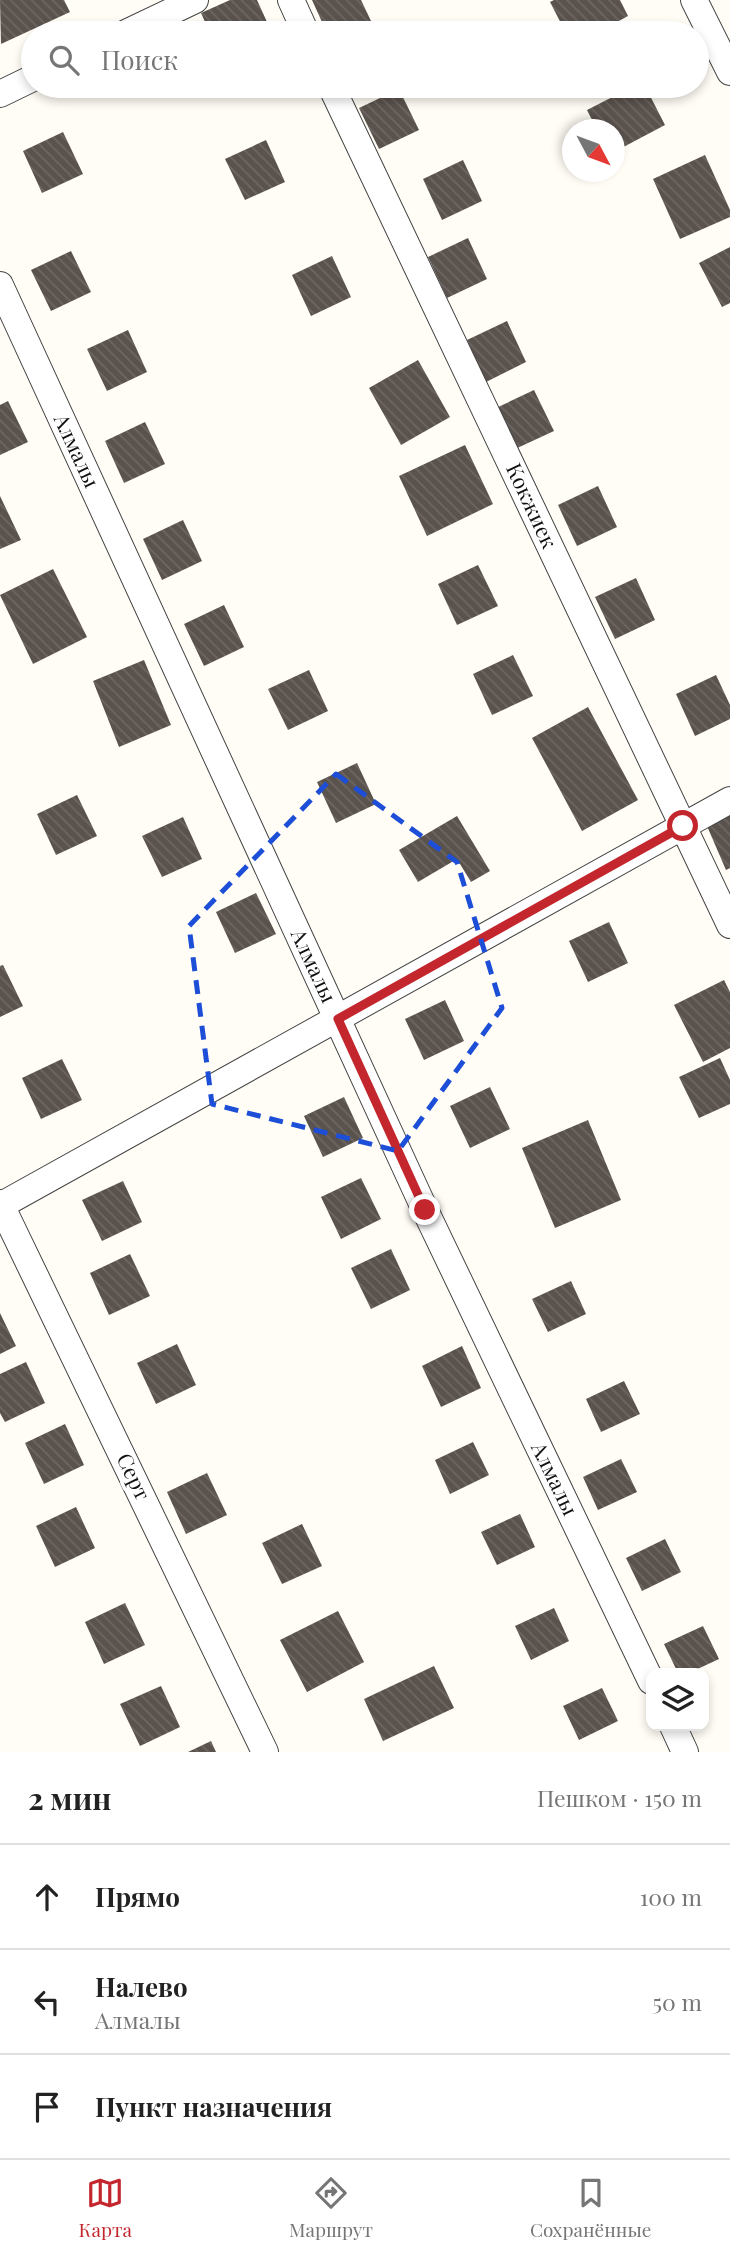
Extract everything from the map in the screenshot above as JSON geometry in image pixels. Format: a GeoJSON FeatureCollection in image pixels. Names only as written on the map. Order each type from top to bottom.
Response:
{"type":"FeatureCollection","features":[{"type":"Feature","properties":{"kind":"street"},"geometry":{"type":"LineString","coordinates":[[151,21],[195,0]]}},
{"type":"Feature","properties":{"kind":"street"},"geometry":{"type":"LineString","coordinates":[[290,0],[300,21]]}},
{"type":"Feature","properties":{"kind":"street"},"geometry":{"type":"LineString","coordinates":[[694,0],[704,21]]}},
{"type":"Feature","properties":{"kind":"street"},"geometry":{"type":"LineString","coordinates":[[709,30],[730,72]]}},
{"type":"Feature","properties":{"kind":"street"},"geometry":{"type":"LineString","coordinates":[[0,94],[21,84]]}},
{"type":"Feature","properties":{"kind":"street","name":"Кокжиек"},"geometry":{"type":"LineString","coordinates":[[337,98],[730,925]]}},
{"type":"Feature","properties":{"kind":"street","name":"Алмалы"},"geometry":{"type":"LineString","coordinates":[[0,285],[425,1210],[646,1671]]}},
{"type":"Feature","properties":{"kind":"street"},"geometry":{"type":"LineString","coordinates":[[0,1205],[730,800]]}},
{"type":"Feature","properties":{"kind":"street","name":"Серт"},"geometry":{"type":"LineString","coordinates":[[0,1205],[265,1752]]}},
{"type":"Feature","properties":{"kind":"street"},"geometry":{"type":"LineString","coordinates":[[675,1731],[685,1752]]}},
{"type":"Feature","properties":{"kind":"highlighted area"},"geometry":{"type":"Polygon","coordinates":[[[336,774],[457,862],[502,1008],[398,1151],[212,1104],[189,926],[336,774]]]}},
{"type":"Feature","properties":{"kind":"building"},"geometry":{"type":"Polygon","coordinates":[[[0,0],[64,0],[70,12],[51,21],[21,21],[21,35],[1,44],[0,0]]]}},
{"type":"Feature","properties":{"kind":"building"},"geometry":{"type":"Polygon","coordinates":[[[230,0],[257,0],[267,21],[205,21],[201,13],[230,0]]]}},
{"type":"Feature","properties":{"kind":"building"},"geometry":{"type":"Polygon","coordinates":[[[312,0],[361,0],[371,21],[322,21],[312,0]]]}},
{"type":"Feature","properties":{"kind":"building"},"geometry":{"type":"Polygon","coordinates":[[[620,0],[628,16],[619,21],[560,21],[550,2],[620,0]]]}},
{"type":"Feature","properties":{"kind":"building"},"geometry":{"type":"Polygon","coordinates":[[[380,98],[403,98],[419,130],[379,149],[359,108],[380,98]]]}},
{"type":"Feature","properties":{"kind":"building"},"geometry":{"type":"Polygon","coordinates":[[[610,98],[651,98],[665,125],[625,146],[625,119],[592,119],[587,110],[610,98]]]}},
{"type":"Feature","properties":{"kind":"building"},"geometry":{"type":"Polygon","coordinates":[[[63,132],[83,174],[42,193],[23,151],[63,132]]]}},
{"type":"Feature","properties":{"kind":"building"},"geometry":{"type":"Polygon","coordinates":[[[266,140],[285,182],[245,200],[225,159],[266,140]]]}},
{"type":"Feature","properties":{"kind":"building"},"geometry":{"type":"Polygon","coordinates":[[[705,155],[730,210],[730,217],[680,239],[653,179],[705,155]]]}},
{"type":"Feature","properties":{"kind":"building"},"geometry":{"type":"Polygon","coordinates":[[[463,160],[482,201],[442,220],[423,179],[463,160]]]}},
{"type":"Feature","properties":{"kind":"building"},"geometry":{"type":"Polygon","coordinates":[[[468,238],[487,279],[447,298],[428,257],[468,238]]]}},
{"type":"Feature","properties":{"kind":"building"},"geometry":{"type":"Polygon","coordinates":[[[730,247],[730,303],[722,307],[699,263],[730,247]]]}},
{"type":"Feature","properties":{"kind":"building"},"geometry":{"type":"Polygon","coordinates":[[[71,251],[91,292],[51,311],[31,270],[71,251]]]}},
{"type":"Feature","properties":{"kind":"building"},"geometry":{"type":"Polygon","coordinates":[[[332,256],[351,297],[311,316],[292,275],[332,256]]]}},
{"type":"Feature","properties":{"kind":"building"},"geometry":{"type":"Polygon","coordinates":[[[507,321],[526,362],[486,382],[467,340],[507,321]]]}},
{"type":"Feature","properties":{"kind":"building"},"geometry":{"type":"Polygon","coordinates":[[[128,330],[147,372],[107,391],[87,349],[128,330]]]}},
{"type":"Feature","properties":{"kind":"building"},"geometry":{"type":"Polygon","coordinates":[[[418,360],[450,417],[401,445],[369,388],[418,360]]]}},
{"type":"Feature","properties":{"kind":"building"},"geometry":{"type":"Polygon","coordinates":[[[534,390],[554,431],[513,450],[494,409],[534,390]]]}},
{"type":"Feature","properties":{"kind":"building"},"geometry":{"type":"Polygon","coordinates":[[[8,401],[28,442],[0,455],[0,405],[8,401]]]}},
{"type":"Feature","properties":{"kind":"building"},"geometry":{"type":"Polygon","coordinates":[[[145,422],[165,464],[124,483],[105,441],[145,422]]]}},
{"type":"Feature","properties":{"kind":"building"},"geometry":{"type":"Polygon","coordinates":[[[465,445],[493,504],[427,536],[399,476],[465,445]]]}},
{"type":"Feature","properties":{"kind":"building"},"geometry":{"type":"Polygon","coordinates":[[[598,486],[617,527],[577,546],[558,505],[598,486]]]}},
{"type":"Feature","properties":{"kind":"building"},"geometry":{"type":"Polygon","coordinates":[[[0,496],[21,540],[0,549],[0,496]]]}},
{"type":"Feature","properties":{"kind":"building"},"geometry":{"type":"Polygon","coordinates":[[[183,520],[202,561],[162,580],[143,539],[183,520]]]}},
{"type":"Feature","properties":{"kind":"building"},"geometry":{"type":"Polygon","coordinates":[[[478,565],[498,606],[457,625],[438,584],[478,565]]]}},
{"type":"Feature","properties":{"kind":"building"},"geometry":{"type":"Polygon","coordinates":[[[53,569],[87,637],[33,664],[0,595],[53,569]]]}},
{"type":"Feature","properties":{"kind":"building"},"geometry":{"type":"Polygon","coordinates":[[[636,578],[655,620],[615,639],[595,597],[636,578]]]}},
{"type":"Feature","properties":{"kind":"building"},"geometry":{"type":"Polygon","coordinates":[[[224,605],[244,647],[204,666],[184,624],[224,605]]]}},
{"type":"Feature","properties":{"kind":"building"},"geometry":{"type":"Polygon","coordinates":[[[513,655],[533,696],[492,715],[473,674],[513,655]]]}},
{"type":"Feature","properties":{"kind":"building"},"geometry":{"type":"Polygon","coordinates":[[[144,660],[171,725],[119,747],[93,681],[144,660]]]}},
{"type":"Feature","properties":{"kind":"building"},"geometry":{"type":"Polygon","coordinates":[[[309,670],[328,711],[288,730],[268,689],[309,670]]]}},
{"type":"Feature","properties":{"kind":"building"},"geometry":{"type":"Polygon","coordinates":[[[716,675],[730,705],[730,719],[695,736],[676,694],[716,675]]]}},
{"type":"Feature","properties":{"kind":"building"},"geometry":{"type":"Polygon","coordinates":[[[588,707],[638,800],[582,831],[532,738],[588,707]]]}},
{"type":"Feature","properties":{"kind":"building"},"geometry":{"type":"Polygon","coordinates":[[[357,763],[376,804],[336,823],[317,782],[357,763]]]}},
{"type":"Feature","properties":{"kind":"building"},"geometry":{"type":"Polygon","coordinates":[[[77,795],[97,836],[56,855],[37,814],[77,795]]]}},
{"type":"Feature","properties":{"kind":"building"},"geometry":{"type":"Polygon","coordinates":[[[730,815],[730,868],[726,870],[707,826],[730,815]]]}},
{"type":"Feature","properties":{"kind":"building"},"geometry":{"type":"Polygon","coordinates":[[[457,816],[490,871],[471,882],[457,859],[418,882],[399,850],[457,816]]]}},
{"type":"Feature","properties":{"kind":"building"},"geometry":{"type":"Polygon","coordinates":[[[183,817],[202,859],[162,877],[142,836],[183,817]]]}},
{"type":"Feature","properties":{"kind":"building"},"geometry":{"type":"Polygon","coordinates":[[[256,893],[276,934],[235,953],[216,912],[256,893]]]}},
{"type":"Feature","properties":{"kind":"building"},"geometry":{"type":"Polygon","coordinates":[[[609,922],[628,963],[588,982],[569,941],[609,922]]]}},
{"type":"Feature","properties":{"kind":"building"},"geometry":{"type":"Polygon","coordinates":[[[3,965],[23,1006],[0,1017],[0,966],[3,965]]]}},
{"type":"Feature","properties":{"kind":"building"},"geometry":{"type":"Polygon","coordinates":[[[724,980],[730,992],[730,1048],[703,1062],[674,1005],[724,980]]]}},
{"type":"Feature","properties":{"kind":"building"},"geometry":{"type":"Polygon","coordinates":[[[445,1000],[464,1041],[424,1060],[405,1019],[445,1000]]]}},
{"type":"Feature","properties":{"kind":"building"},"geometry":{"type":"Polygon","coordinates":[[[720,1058],[730,1080],[730,1104],[699,1118],[679,1077],[720,1058]]]}},
{"type":"Feature","properties":{"kind":"building"},"geometry":{"type":"Polygon","coordinates":[[[62,1059],[82,1100],[41,1119],[22,1078],[62,1059]]]}},
{"type":"Feature","properties":{"kind":"building"},"geometry":{"type":"Polygon","coordinates":[[[490,1087],[510,1129],[470,1148],[450,1106],[490,1087]]]}},
{"type":"Feature","properties":{"kind":"building"},"geometry":{"type":"Polygon","coordinates":[[[344,1097],[363,1138],[323,1157],[304,1116],[344,1097]]]}},
{"type":"Feature","properties":{"kind":"building"},"geometry":{"type":"Polygon","coordinates":[[[588,1120],[621,1200],[555,1228],[522,1148],[588,1120]]]}},
{"type":"Feature","properties":{"kind":"building"},"geometry":{"type":"Polygon","coordinates":[[[361,1178],[381,1219],[341,1239],[321,1197],[361,1178]]]}},
{"type":"Feature","properties":{"kind":"building"},"geometry":{"type":"Polygon","coordinates":[[[123,1181],[142,1222],[102,1241],[82,1200],[123,1181]]]}},
{"type":"Feature","properties":{"kind":"building"},"geometry":{"type":"Polygon","coordinates":[[[391,1249],[410,1290],[371,1309],[351,1268],[391,1249]]]}},
{"type":"Feature","properties":{"kind":"building"},"geometry":{"type":"Polygon","coordinates":[[[130,1254],[150,1296],[109,1315],[90,1273],[130,1254]]]}},
{"type":"Feature","properties":{"kind":"building"},"geometry":{"type":"Polygon","coordinates":[[[571,1281],[586,1314],[548,1332],[532,1299],[571,1281]]]}},
{"type":"Feature","properties":{"kind":"building"},"geometry":{"type":"Polygon","coordinates":[[[0,1313],[16,1346],[0,1354],[0,1313]]]}},
{"type":"Feature","properties":{"kind":"building"},"geometry":{"type":"Polygon","coordinates":[[[177,1344],[196,1385],[156,1404],[137,1363],[177,1344]]]}},
{"type":"Feature","properties":{"kind":"building"},"geometry":{"type":"Polygon","coordinates":[[[462,1346],[481,1388],[441,1407],[422,1366],[462,1346]]]}},
{"type":"Feature","properties":{"kind":"building"},"geometry":{"type":"Polygon","coordinates":[[[26,1362],[45,1403],[5,1422],[0,1413],[0,1374],[26,1362]]]}},
{"type":"Feature","properties":{"kind":"building"},"geometry":{"type":"Polygon","coordinates":[[[624,1381],[640,1414],[601,1432],[586,1399],[624,1381]]]}},
{"type":"Feature","properties":{"kind":"building"},"geometry":{"type":"Polygon","coordinates":[[[65,1424],[84,1465],[44,1484],[25,1443],[65,1424]]]}},
{"type":"Feature","properties":{"kind":"building"},"geometry":{"type":"Polygon","coordinates":[[[473,1442],[489,1475],[450,1494],[435,1460],[473,1442]]]}},
{"type":"Feature","properties":{"kind":"building"},"geometry":{"type":"Polygon","coordinates":[[[621,1459],[637,1492],[598,1510],[583,1477],[621,1459]]]}},
{"type":"Feature","properties":{"kind":"building"},"geometry":{"type":"Polygon","coordinates":[[[207,1473],[227,1515],[186,1534],[167,1492],[207,1473]]]}},
{"type":"Feature","properties":{"kind":"building"},"geometry":{"type":"Polygon","coordinates":[[[76,1507],[95,1548],[55,1567],[36,1526],[76,1507]]]}},
{"type":"Feature","properties":{"kind":"building"},"geometry":{"type":"Polygon","coordinates":[[[520,1514],[535,1547],[497,1565],[481,1532],[520,1514]]]}},
{"type":"Feature","properties":{"kind":"building"},"geometry":{"type":"Polygon","coordinates":[[[302,1524],[322,1566],[282,1584],[262,1543],[302,1524]]]}},
{"type":"Feature","properties":{"kind":"building"},"geometry":{"type":"Polygon","coordinates":[[[665,1539],[681,1572],[642,1591],[626,1558],[665,1539]]]}},
{"type":"Feature","properties":{"kind":"building"},"geometry":{"type":"Polygon","coordinates":[[[125,1603],[145,1645],[104,1664],[85,1622],[125,1603]]]}},
{"type":"Feature","properties":{"kind":"building"},"geometry":{"type":"Polygon","coordinates":[[[554,1608],[569,1641],[531,1660],[515,1626],[554,1608]]]}},
{"type":"Feature","properties":{"kind":"building"},"geometry":{"type":"Polygon","coordinates":[[[338,1611],[364,1662],[307,1692],[280,1640],[338,1611]]]}},
{"type":"Feature","properties":{"kind":"building"},"geometry":{"type":"Polygon","coordinates":[[[703,1626],[719,1659],[700,1668],[676,1668],[664,1644],[703,1626]]]}},
{"type":"Feature","properties":{"kind":"building"},"geometry":{"type":"Polygon","coordinates":[[[434,1666],[454,1708],[383,1741],[364,1699],[434,1666]]]}},
{"type":"Feature","properties":{"kind":"building"},"geometry":{"type":"Polygon","coordinates":[[[161,1686],[180,1727],[140,1746],[120,1704],[161,1686]]]}},
{"type":"Feature","properties":{"kind":"building"},"geometry":{"type":"Polygon","coordinates":[[[602,1688],[618,1721],[579,1740],[563,1706],[602,1688]]]}},
{"type":"Feature","properties":{"kind":"building"},"geometry":{"type":"Polygon","coordinates":[[[211,1741],[216,1752],[188,1752],[211,1741]]]}},
{"type":"Feature","properties":{"kind":"route"},"geometry":{"type":"LineString","coordinates":[[425,1210],[338,1019],[683,826]]}}]}
